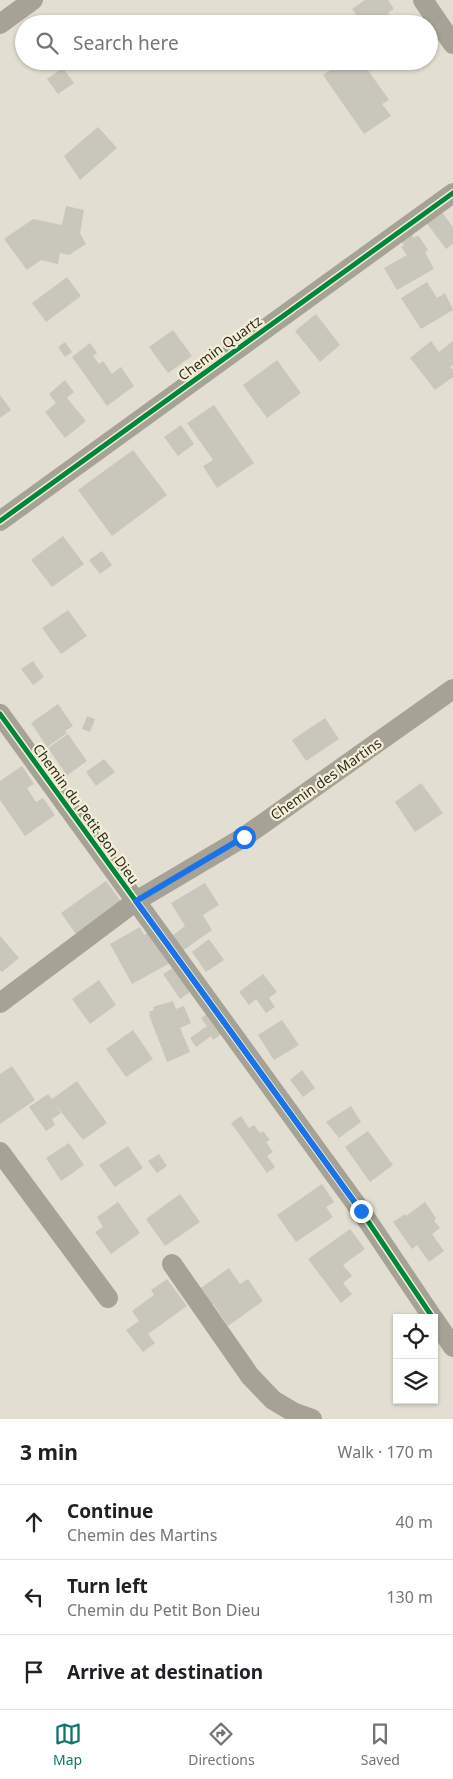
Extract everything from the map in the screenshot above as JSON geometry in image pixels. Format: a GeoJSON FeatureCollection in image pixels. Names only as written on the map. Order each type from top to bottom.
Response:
{"type":"FeatureCollection","features":[{"type":"Feature","properties":{"kind":"street"},"geometry":{"type":"LineString","coordinates":[[0,24],[34,0]]}},
{"type":"Feature","properties":{"kind":"street"},"geometry":{"type":"LineString","coordinates":[[423,0],[433,15]]}},
{"type":"Feature","properties":{"kind":"street"},"geometry":{"type":"LineString","coordinates":[[438,22],[453,44]]}},
{"type":"Feature","properties":{"kind":"street","name":"Chemin Quartz"},"geometry":{"type":"LineString","coordinates":[[0,521],[453,193]]}},
{"type":"Feature","properties":{"kind":"street","name":"Chemin des Martins"},"geometry":{"type":"LineString","coordinates":[[0,1003],[136,901],[244,837],[453,689]]}},
{"type":"Feature","properties":{"kind":"street","name":"Chemin du Petit Bon Dieu"},"geometry":{"type":"LineString","coordinates":[[0,714],[361,1211],[431,1314]]}},
{"type":"Feature","properties":{"kind":"street"},"geometry":{"type":"LineString","coordinates":[[0,1152],[108,1298]]}},
{"type":"Feature","properties":{"kind":"street"},"geometry":{"type":"LineString","coordinates":[[172,1264],[250,1376],[273,1400],[309,1419]]}},
{"type":"Feature","properties":{"kind":"street","name":"Chemin du Petit Bon Dieu"},"geometry":{"type":"LineString","coordinates":[[438,1324],[453,1347]]}},
{"type":"Feature","properties":{"kind":"building"},"geometry":{"type":"Polygon","coordinates":[[[365,0],[388,0],[394,9],[388,13],[389,15],[356,15],[352,9],[365,0]]]}},
{"type":"Feature","properties":{"kind":"building"},"geometry":{"type":"Polygon","coordinates":[[[60,70],[64,70],[74,83],[58,94],[47,79],[60,70]]]}},
{"type":"Feature","properties":{"kind":"building"},"geometry":{"type":"Polygon","coordinates":[[[330,70],[368,70],[389,100],[382,104],[391,116],[364,134],[323,75],[330,70]]]}},
{"type":"Feature","properties":{"kind":"building"},"geometry":{"type":"Polygon","coordinates":[[[98,127],[117,148],[80,180],[64,156],[98,127]]]}},
{"type":"Feature","properties":{"kind":"building"},"geometry":{"type":"Polygon","coordinates":[[[66,206],[84,210],[80,233],[86,244],[69,255],[60,253],[58,264],[41,260],[27,270],[4,239],[33,219],[62,225],[66,206]]]}},
{"type":"Feature","properties":{"kind":"building"},"geometry":{"type":"Polygon","coordinates":[[[440,210],[453,227],[453,244],[446,249],[425,221],[440,210]]]}},
{"type":"Feature","properties":{"kind":"building"},"geometry":{"type":"Polygon","coordinates":[[[411,232],[414,238],[418,235],[428,250],[425,252],[434,269],[397,290],[384,268],[407,255],[401,247],[404,245],[400,240],[411,232]]]}},
{"type":"Feature","properties":{"kind":"building"},"geometry":{"type":"Polygon","coordinates":[[[67,277],[81,296],[46,322],[32,303],[67,277]]]}},
{"type":"Feature","properties":{"kind":"building"},"geometry":{"type":"Polygon","coordinates":[[[427,282],[437,298],[445,293],[453,310],[421,329],[401,298],[427,282]]]}},
{"type":"Feature","properties":{"kind":"building"},"geometry":{"type":"Polygon","coordinates":[[[316,314],[340,345],[320,362],[295,331],[316,314]]]}},
{"type":"Feature","properties":{"kind":"building"},"geometry":{"type":"Polygon","coordinates":[[[173,330],[192,356],[168,373],[149,347],[173,330]]]}},
{"type":"Feature","properties":{"kind":"building"},"geometry":{"type":"Polygon","coordinates":[[[431,341],[439,352],[453,341],[453,365],[450,367],[453,370],[453,377],[435,390],[410,358],[431,341]]]}},
{"type":"Feature","properties":{"kind":"building"},"geometry":{"type":"Polygon","coordinates":[[[65,342],[72,352],[65,357],[58,347],[65,342]]]}},
{"type":"Feature","properties":{"kind":"building"},"geometry":{"type":"Polygon","coordinates":[[[90,343],[97,353],[93,356],[99,364],[103,361],[112,374],[121,367],[134,386],[107,406],[72,357],[90,343]]]}},
{"type":"Feature","properties":{"kind":"building"},"geometry":{"type":"Polygon","coordinates":[[[277,360],[301,393],[267,418],[243,385],[277,360]]]}},
{"type":"Feature","properties":{"kind":"building"},"geometry":{"type":"Polygon","coordinates":[[[65,380],[74,392],[67,398],[86,421],[65,438],[45,412],[56,403],[49,394],[65,380]]]}},
{"type":"Feature","properties":{"kind":"building"},"geometry":{"type":"Polygon","coordinates":[[[0,395],[11,410],[0,418],[0,395]]]}},
{"type":"Feature","properties":{"kind":"building"},"geometry":{"type":"Polygon","coordinates":[[[214,405],[254,463],[217,488],[203,466],[213,460],[187,423],[214,405]]]}},
{"type":"Feature","properties":{"kind":"building"},"geometry":{"type":"Polygon","coordinates":[[[181,425],[194,444],[178,456],[164,437],[181,425]]]}},
{"type":"Feature","properties":{"kind":"building"},"geometry":{"type":"Polygon","coordinates":[[[133,450],[167,495],[112,536],[78,490],[133,450]]]}},
{"type":"Feature","properties":{"kind":"building"},"geometry":{"type":"Polygon","coordinates":[[[63,536],[84,564],[52,587],[31,560],[63,536]]]}},
{"type":"Feature","properties":{"kind":"building"},"geometry":{"type":"Polygon","coordinates":[[[102,551],[112,565],[100,574],[89,560],[102,551]]]}},
{"type":"Feature","properties":{"kind":"building"},"geometry":{"type":"Polygon","coordinates":[[[68,610],[87,636],[61,654],[42,628],[68,610]]]}},
{"type":"Feature","properties":{"kind":"building"},"geometry":{"type":"Polygon","coordinates":[[[33,661],[44,677],[33,685],[21,669],[33,661]]]}},
{"type":"Feature","properties":{"kind":"building"},"geometry":{"type":"Polygon","coordinates":[[[58,704],[73,726],[65,731],[67,733],[47,747],[31,723],[58,704]]]}},
{"type":"Feature","properties":{"kind":"building"},"geometry":{"type":"Polygon","coordinates":[[[87,716],[95,719],[90,732],[82,729],[87,716]]]}},
{"type":"Feature","properties":{"kind":"building"},"geometry":{"type":"Polygon","coordinates":[[[325,718],[339,739],[306,761],[292,740],[325,718]]]}},
{"type":"Feature","properties":{"kind":"building"},"geometry":{"type":"Polygon","coordinates":[[[68,734],[87,761],[62,779],[58,775],[64,771],[48,748],[68,734]]]}},
{"type":"Feature","properties":{"kind":"building"},"geometry":{"type":"Polygon","coordinates":[[[104,759],[115,772],[96,786],[86,772],[104,759]]]}},
{"type":"Feature","properties":{"kind":"building"},"geometry":{"type":"Polygon","coordinates":[[[22,766],[34,784],[27,788],[36,802],[43,798],[55,815],[25,836],[0,800],[0,781],[22,766]]]}},
{"type":"Feature","properties":{"kind":"building"},"geometry":{"type":"Polygon","coordinates":[[[421,783],[443,813],[415,832],[395,802],[421,783]]]}},
{"type":"Feature","properties":{"kind":"building"},"geometry":{"type":"Polygon","coordinates":[[[106,881],[123,904],[78,937],[61,913],[106,881]]]}},
{"type":"Feature","properties":{"kind":"building"},"geometry":{"type":"Polygon","coordinates":[[[205,883],[219,905],[203,915],[212,930],[178,954],[167,940],[185,926],[171,903],[205,883]]]}},
{"type":"Feature","properties":{"kind":"building"},"geometry":{"type":"Polygon","coordinates":[[[140,927],[144,935],[153,930],[170,963],[132,984],[110,944],[140,927]]]}},
{"type":"Feature","properties":{"kind":"building"},"geometry":{"type":"Polygon","coordinates":[[[0,936],[19,958],[2,972],[0,970],[0,936]]]}},
{"type":"Feature","properties":{"kind":"building"},"geometry":{"type":"Polygon","coordinates":[[[209,939],[224,960],[206,972],[192,952],[209,939]]]}},
{"type":"Feature","properties":{"kind":"building"},"geometry":{"type":"Polygon","coordinates":[[[176,966],[193,990],[180,999],[163,974],[176,966]]]}},
{"type":"Feature","properties":{"kind":"building"},"geometry":{"type":"Polygon","coordinates":[[[263,974],[277,992],[269,998],[275,1007],[266,1013],[256,999],[249,1005],[239,992],[263,974]]]}},
{"type":"Feature","properties":{"kind":"building"},"geometry":{"type":"Polygon","coordinates":[[[99,980],[116,1005],[90,1024],[72,999],[99,980]]]}},
{"type":"Feature","properties":{"kind":"building"},"geometry":{"type":"Polygon","coordinates":[[[173,1001],[176,1009],[184,1006],[191,1023],[180,1028],[190,1052],[167,1062],[149,1012],[154,1010],[153,1007],[173,1001]]]}},
{"type":"Feature","properties":{"kind":"building"},"geometry":{"type":"Polygon","coordinates":[[[210,1012],[222,1034],[213,1040],[211,1036],[196,1047],[190,1038],[207,1026],[201,1018],[210,1012]]]}},
{"type":"Feature","properties":{"kind":"building"},"geometry":{"type":"Polygon","coordinates":[[[282,1020],[299,1045],[274,1060],[258,1035],[282,1020]]]}},
{"type":"Feature","properties":{"kind":"building"},"geometry":{"type":"Polygon","coordinates":[[[133,1030],[153,1059],[126,1077],[106,1049],[133,1030]]]}},
{"type":"Feature","properties":{"kind":"building"},"geometry":{"type":"Polygon","coordinates":[[[12,1066],[35,1100],[0,1124],[0,1074],[12,1066]]]}},
{"type":"Feature","properties":{"kind":"building"},"geometry":{"type":"Polygon","coordinates":[[[302,1070],[315,1088],[303,1097],[290,1080],[302,1070]]]}},
{"type":"Feature","properties":{"kind":"building"},"geometry":{"type":"Polygon","coordinates":[[[77,1081],[107,1123],[83,1140],[55,1104],[61,1113],[52,1119],[55,1125],[46,1131],[29,1107],[48,1094],[52,1099],[77,1081]]]}},
{"type":"Feature","properties":{"kind":"building"},"geometry":{"type":"Polygon","coordinates":[[[351,1106],[361,1122],[339,1138],[326,1122],[351,1106]]]}},
{"type":"Feature","properties":{"kind":"building"},"geometry":{"type":"Polygon","coordinates":[[[241,1116],[249,1128],[254,1125],[260,1133],[263,1131],[270,1140],[266,1142],[273,1152],[267,1156],[275,1167],[267,1173],[231,1123],[241,1116]]]}},
{"type":"Feature","properties":{"kind":"building"},"geometry":{"type":"Polygon","coordinates":[[[368,1131],[393,1165],[370,1182],[345,1147],[368,1131]]]}},
{"type":"Feature","properties":{"kind":"building"},"geometry":{"type":"Polygon","coordinates":[[[69,1143],[84,1165],[61,1181],[46,1158],[69,1143]]]}},
{"type":"Feature","properties":{"kind":"building"},"geometry":{"type":"Polygon","coordinates":[[[128,1146],[143,1168],[115,1187],[99,1165],[128,1146]]]}},
{"type":"Feature","properties":{"kind":"building"},"geometry":{"type":"Polygon","coordinates":[[[159,1154],[167,1166],[157,1173],[148,1161],[159,1154]]]}},
{"type":"Feature","properties":{"kind":"building"},"geometry":{"type":"Polygon","coordinates":[[[322,1184],[334,1202],[326,1207],[333,1217],[296,1242],[277,1215],[322,1184]]]}},
{"type":"Feature","properties":{"kind":"building"},"geometry":{"type":"Polygon","coordinates":[[[180,1194],[200,1222],[165,1246],[146,1219],[180,1194]]]}},
{"type":"Feature","properties":{"kind":"building"},"geometry":{"type":"Polygon","coordinates":[[[118,1202],[140,1233],[111,1254],[95,1232],[103,1227],[97,1217],[118,1202]]]}},
{"type":"Feature","properties":{"kind":"building"},"geometry":{"type":"Polygon","coordinates":[[[425,1202],[436,1218],[434,1221],[440,1228],[432,1234],[444,1251],[429,1262],[417,1245],[412,1249],[393,1222],[405,1214],[406,1216],[425,1202]]]}},
{"type":"Feature","properties":{"kind":"building"},"geometry":{"type":"Polygon","coordinates":[[[350,1229],[365,1249],[343,1265],[352,1276],[343,1283],[352,1294],[341,1303],[308,1259],[350,1229]]]}},
{"type":"Feature","properties":{"kind":"building"},"geometry":{"type":"Polygon","coordinates":[[[229,1268],[240,1284],[248,1279],[263,1301],[228,1326],[213,1304],[209,1306],[198,1290],[229,1268]]]}},
{"type":"Feature","properties":{"kind":"building"},"geometry":{"type":"Polygon","coordinates":[[[167,1279],[187,1306],[148,1334],[155,1343],[143,1352],[126,1330],[139,1321],[132,1311],[154,1295],[151,1290],[167,1279]]]}},
{"type":"Feature","properties":{"kind":"cycle path"},"geometry":{"type":"LineString","coordinates":[[0,521],[453,193]]}},
{"type":"Feature","properties":{"kind":"cycle path"},"geometry":{"type":"LineString","coordinates":[[0,714],[361,1211],[430,1314]]}},
{"type":"Feature","properties":{"kind":"route"},"geometry":{"type":"LineString","coordinates":[[244,837],[136,901],[361,1211]]}}]}
